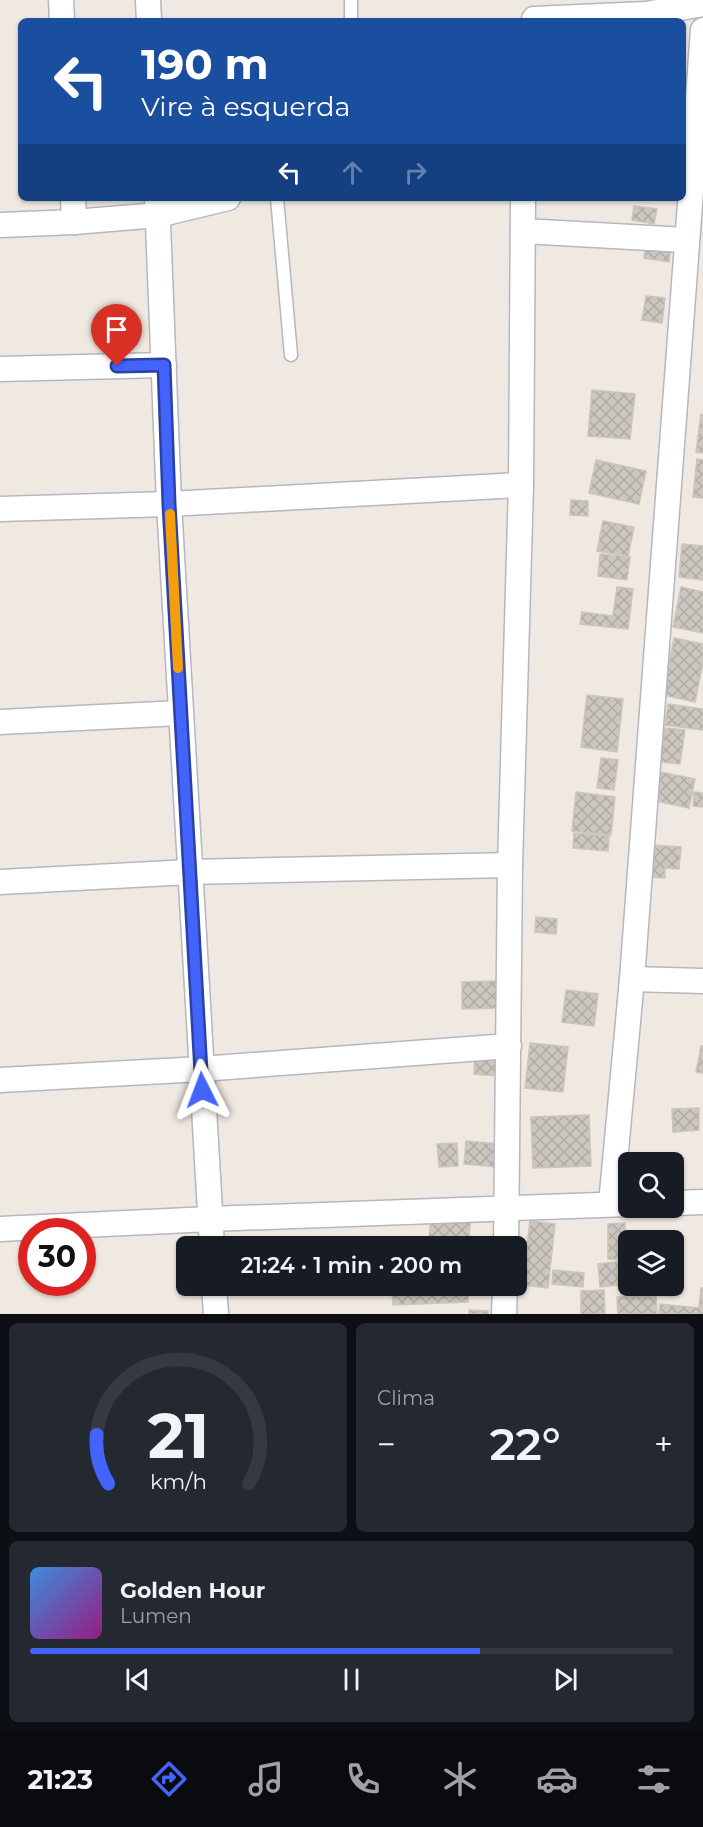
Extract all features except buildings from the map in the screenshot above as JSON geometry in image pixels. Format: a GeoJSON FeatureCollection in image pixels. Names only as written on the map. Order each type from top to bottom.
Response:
{"type":"FeatureCollection","features":[{"type":"Feature","properties":{"kind":"street"},"geometry":{"type":"LineString","coordinates":[[61,0],[62,18]]}},
{"type":"Feature","properties":{"kind":"street"},"geometry":{"type":"LineString","coordinates":[[148,0],[149,18]]}},
{"type":"Feature","properties":{"kind":"street"},"geometry":{"type":"LineString","coordinates":[[534,13],[646,14],[703,4]]}},
{"type":"Feature","properties":{"kind":"street"},"geometry":{"type":"LineString","coordinates":[[623,1152],[632,979],[703,30]]}},
{"type":"Feature","properties":{"kind":"street"},"geometry":{"type":"LineString","coordinates":[[73,201],[74,222]]}},
{"type":"Feature","properties":{"kind":"street"},"geometry":{"type":"LineString","coordinates":[[0,225],[74,222],[157,206],[201,201]]}},
{"type":"Feature","properties":{"kind":"street"},"geometry":{"type":"LineString","coordinates":[[506,1236],[510,865],[521,485],[523,201]]}},
{"type":"Feature","properties":{"kind":"street"},"geometry":{"type":"LineString","coordinates":[[157,206],[180,713],[211,1236]]}},
{"type":"Feature","properties":{"kind":"street"},"geometry":{"type":"LineString","coordinates":[[523,231],[686,240]]}},
{"type":"Feature","properties":{"kind":"street"},"geometry":{"type":"LineString","coordinates":[[0,369],[164,365]]}},
{"type":"Feature","properties":{"kind":"street"},"geometry":{"type":"LineString","coordinates":[[0,509],[169,504],[521,485]]}},
{"type":"Feature","properties":{"kind":"street"},"geometry":{"type":"LineString","coordinates":[[0,722],[180,713]]}},
{"type":"Feature","properties":{"kind":"street"},"geometry":{"type":"LineString","coordinates":[[0,882],[190,872],[510,865]]}},
{"type":"Feature","properties":{"kind":"street"},"geometry":{"type":"LineString","coordinates":[[632,979],[703,981]]}},
{"type":"Feature","properties":{"kind":"street"},"geometry":{"type":"LineString","coordinates":[[0,1080],[201,1069],[509,1046]]}},
{"type":"Feature","properties":{"kind":"street"},"geometry":{"type":"LineString","coordinates":[[684,1203],[703,1202]]}},
{"type":"Feature","properties":{"kind":"street"},"geometry":{"type":"LineString","coordinates":[[0,1229],[618,1204]]}},
{"type":"Feature","properties":{"kind":"street"},"geometry":{"type":"LineString","coordinates":[[215,1296],[216,1314]]}},
{"type":"Feature","properties":{"kind":"street"},"geometry":{"type":"LineString","coordinates":[[504,1314],[505,1296]]}},
{"type":"Feature","properties":{"kind":"lane"},"geometry":{"type":"LineString","coordinates":[[351,0],[351,18]]}},
{"type":"Feature","properties":{"kind":"lane"},"geometry":{"type":"LineString","coordinates":[[277,201],[291,355]]}},
{"type":"Feature","properties":{"kind":"slow traffic"},"geometry":{"type":"LineString","coordinates":[[170,514],[178,668]]}},
{"type":"Feature","properties":{"kind":"route"},"geometry":{"type":"LineString","coordinates":[[117,366],[164,365],[169,504],[202,1090]]}}]}
